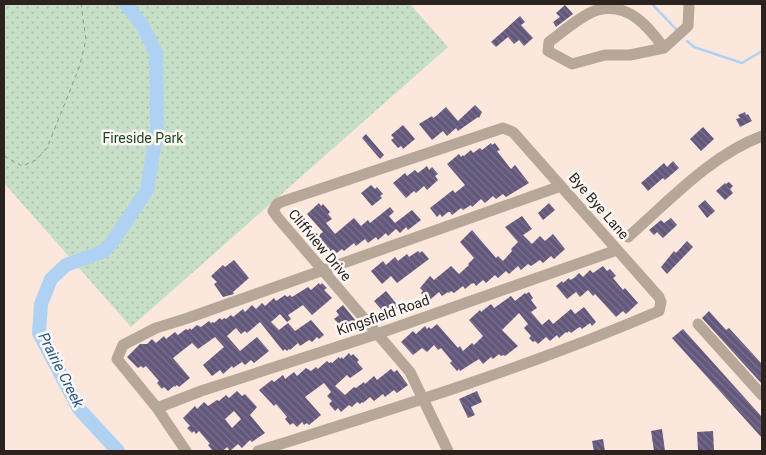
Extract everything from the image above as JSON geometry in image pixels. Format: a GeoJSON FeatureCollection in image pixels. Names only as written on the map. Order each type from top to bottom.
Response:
{"type":"FeatureCollection","features":[{"type":"Feature","properties":{"kind":"street"},"geometry":{"type":"LineString","coordinates":[[664,48],[649,27],[635,16],[618,9],[597,10],[573,24],[549,42],[548,51],[572,64],[605,55],[630,55],[664,48],[688,26],[689,4]]}},
{"type":"Feature","properties":{"kind":"street","name":"Bye Bye Lane"},"geometry":{"type":"LineString","coordinates":[[423,399],[622,327],[659,311],[661,302],[659,297],[513,132],[502,128]]}},
{"type":"Feature","properties":{"kind":"street","name":"Cliffview Drive"},"geometry":{"type":"LineString","coordinates":[[448,451],[410,372],[321,270],[273,210],[277,204],[502,128]]}},
{"type":"Feature","properties":{"kind":"street"},"geometry":{"type":"LineString","coordinates":[[628,237],[716,160],[746,142],[762,136]]}},
{"type":"Feature","properties":{"kind":"street"},"geometry":{"type":"LineString","coordinates":[[186,451],[157,408],[117,358],[123,345],[156,328],[561,186]]}},
{"type":"Feature","properties":{"kind":"street","name":"Kingsfield Road"},"geometry":{"type":"LineString","coordinates":[[157,408],[201,391],[377,334],[617,250]]}},
{"type":"Feature","properties":{"kind":"street"},"geometry":{"type":"LineString","coordinates":[[698,324],[762,395]]}},
{"type":"Feature","properties":{"kind":"street"},"geometry":{"type":"LineString","coordinates":[[258,451],[423,399]]}},
{"type":"Feature","properties":{"kind":"path"},"geometry":{"type":"LineString","coordinates":[[4,156],[22,166],[36,160],[47,148],[79,68],[86,40],[80,4]]}},
{"type":"Feature","properties":{"kind":"green space","name":"Fireside Park"},"geometry":{"type":"Polygon","coordinates":[[[4,4],[410,4],[448,47],[131,327],[4,183],[4,4]]]}},
{"type":"Feature","properties":{"kind":"building"},"geometry":{"type":"Polygon","coordinates":[[[565,5],[573,14],[556,27],[553,22],[560,17],[556,13],[565,5]]]}},
{"type":"Feature","properties":{"kind":"building"},"geometry":{"type":"Polygon","coordinates":[[[520,16],[525,22],[521,25],[533,38],[524,46],[519,40],[514,44],[508,37],[496,47],[491,42],[520,16]]]}},
{"type":"Feature","properties":{"kind":"building"},"geometry":{"type":"Polygon","coordinates":[[[475,105],[482,112],[479,118],[458,131],[456,128],[447,136],[443,131],[432,140],[419,124],[432,116],[433,118],[446,107],[458,121],[475,105]]]}},
{"type":"Feature","properties":{"kind":"building"},"geometry":{"type":"Polygon","coordinates":[[[745,112],[752,121],[740,127],[736,119],[740,118],[738,115],[745,112]]]}},
{"type":"Feature","properties":{"kind":"building"},"geometry":{"type":"Polygon","coordinates":[[[403,125],[415,139],[403,149],[401,146],[398,148],[391,140],[394,138],[391,135],[403,125]]]}},
{"type":"Feature","properties":{"kind":"building"},"geometry":{"type":"Polygon","coordinates":[[[703,127],[714,139],[701,151],[690,139],[703,127]]]}},
{"type":"Feature","properties":{"kind":"building"},"geometry":{"type":"Polygon","coordinates":[[[366,134],[384,155],[380,159],[362,138],[366,134]]]}},
{"type":"Feature","properties":{"kind":"building"},"geometry":{"type":"Polygon","coordinates":[[[491,143],[492,145],[495,143],[500,150],[497,151],[511,169],[515,165],[529,183],[506,197],[503,194],[496,199],[493,196],[485,203],[481,199],[472,207],[471,205],[463,210],[461,208],[452,215],[448,212],[442,217],[440,214],[437,217],[430,208],[453,190],[455,193],[465,185],[447,164],[459,154],[461,157],[471,150],[473,153],[480,148],[482,150],[491,143]]]}},
{"type":"Feature","properties":{"kind":"building"},"geometry":{"type":"Polygon","coordinates":[[[673,161],[679,168],[665,180],[663,178],[648,191],[641,183],[664,163],[667,167],[673,161]]]}},
{"type":"Feature","properties":{"kind":"building"},"geometry":{"type":"Polygon","coordinates":[[[427,166],[429,170],[432,167],[438,174],[435,176],[438,180],[427,190],[424,186],[406,198],[393,183],[405,173],[407,176],[415,170],[418,173],[427,166]]]}},
{"type":"Feature","properties":{"kind":"building"},"geometry":{"type":"Polygon","coordinates":[[[729,182],[733,186],[730,189],[733,193],[725,200],[716,191],[729,182]]]}},
{"type":"Feature","properties":{"kind":"building"},"geometry":{"type":"Polygon","coordinates":[[[371,185],[375,189],[377,187],[383,194],[380,196],[382,198],[372,206],[361,193],[371,185]]]}},
{"type":"Feature","properties":{"kind":"building"},"geometry":{"type":"Polygon","coordinates":[[[705,200],[715,211],[707,218],[698,206],[705,200]]]}},
{"type":"Feature","properties":{"kind":"building"},"geometry":{"type":"Polygon","coordinates":[[[319,203],[321,206],[323,204],[330,212],[328,214],[332,219],[326,223],[335,234],[354,218],[361,226],[368,220],[370,223],[390,207],[394,212],[389,216],[395,223],[412,210],[421,220],[408,230],[406,227],[400,233],[396,229],[388,236],[386,233],[378,240],[376,237],[368,243],[365,239],[356,246],[354,243],[344,251],[342,249],[334,255],[331,251],[327,253],[315,238],[323,232],[307,214],[319,203]]]}},
{"type":"Feature","properties":{"kind":"building"},"geometry":{"type":"Polygon","coordinates":[[[549,203],[555,210],[543,220],[538,213],[549,203]]]}},
{"type":"Feature","properties":{"kind":"building"},"geometry":{"type":"Polygon","coordinates":[[[522,216],[532,229],[523,235],[532,244],[540,236],[545,241],[553,234],[565,249],[554,259],[551,256],[543,263],[540,260],[531,266],[528,264],[521,270],[518,266],[509,274],[506,271],[498,278],[495,275],[486,283],[483,280],[476,286],[474,283],[465,289],[463,286],[454,293],[451,291],[442,296],[439,292],[427,300],[421,293],[423,291],[420,288],[430,276],[434,280],[451,266],[459,274],[469,265],[474,258],[460,242],[472,230],[496,258],[498,256],[503,261],[518,242],[505,227],[522,216]]]}},
{"type":"Feature","properties":{"kind":"building"},"geometry":{"type":"Polygon","coordinates":[[[671,218],[677,225],[663,238],[657,232],[654,235],[649,230],[661,220],[664,223],[671,218]]]}},
{"type":"Feature","properties":{"kind":"building"},"geometry":{"type":"Polygon","coordinates":[[[687,241],[693,247],[667,274],[661,267],[674,251],[676,253],[687,241]]]}},
{"type":"Feature","properties":{"kind":"building"},"geometry":{"type":"Polygon","coordinates":[[[418,251],[420,253],[422,251],[429,259],[397,283],[391,276],[382,284],[371,271],[383,261],[386,265],[395,257],[398,261],[407,254],[409,257],[418,251]]]}},
{"type":"Feature","properties":{"kind":"building"},"geometry":{"type":"Polygon","coordinates":[[[234,260],[249,278],[233,292],[234,294],[223,297],[214,284],[217,282],[211,276],[223,265],[225,267],[234,260]]]}},
{"type":"Feature","properties":{"kind":"building"},"geometry":{"type":"Polygon","coordinates":[[[603,266],[607,271],[610,269],[616,276],[613,278],[638,303],[626,314],[623,311],[616,317],[595,294],[593,296],[588,290],[580,297],[576,292],[567,299],[556,286],[562,281],[563,283],[569,278],[570,280],[574,278],[579,273],[583,277],[590,270],[593,273],[603,266]]]}},
{"type":"Feature","properties":{"kind":"building"},"geometry":{"type":"Polygon","coordinates":[[[319,283],[320,285],[322,283],[327,288],[324,290],[332,298],[312,315],[303,305],[288,315],[291,319],[287,322],[280,314],[271,322],[279,330],[288,323],[295,331],[311,320],[324,335],[319,339],[317,337],[312,342],[309,340],[300,346],[298,343],[290,350],[287,351],[285,349],[283,351],[260,322],[247,333],[245,331],[241,334],[236,328],[227,336],[240,351],[257,337],[269,351],[254,363],[251,360],[245,365],[242,362],[233,368],[232,366],[223,374],[220,370],[212,376],[203,365],[224,347],[215,337],[198,349],[192,343],[173,358],[190,378],[179,387],[177,385],[174,386],[168,391],[164,387],[162,389],[157,383],[159,381],[146,366],[138,368],[127,357],[140,344],[147,344],[152,339],[156,343],[164,336],[166,339],[175,332],[178,335],[186,329],[190,328],[191,330],[197,325],[201,327],[209,321],[214,323],[220,318],[222,320],[226,319],[231,315],[233,317],[243,309],[245,312],[252,305],[256,309],[262,303],[265,306],[274,298],[276,301],[285,295],[292,297],[308,287],[311,290],[319,283]]]}},
{"type":"Feature","properties":{"kind":"building"},"geometry":{"type":"Polygon","coordinates":[[[386,291],[399,307],[387,316],[374,301],[386,291]]]}},
{"type":"Feature","properties":{"kind":"building"},"geometry":{"type":"Polygon","coordinates":[[[529,292],[533,298],[531,300],[537,308],[531,312],[542,325],[549,319],[553,324],[571,309],[575,314],[584,307],[596,322],[592,326],[590,323],[582,329],[580,327],[571,333],[569,331],[566,332],[559,338],[557,335],[550,341],[546,337],[538,344],[529,338],[531,336],[524,328],[528,324],[519,313],[502,330],[518,346],[505,356],[499,354],[493,359],[491,357],[483,364],[479,359],[460,371],[459,369],[457,371],[450,363],[452,361],[441,348],[438,350],[434,345],[427,352],[422,348],[413,355],[401,342],[413,331],[416,334],[425,326],[427,329],[429,327],[431,329],[437,324],[458,348],[460,346],[463,351],[472,343],[474,345],[483,336],[469,320],[480,310],[481,312],[491,304],[494,308],[511,296],[515,301],[529,292]]]}},
{"type":"Feature","properties":{"kind":"building"},"geometry":{"type":"Polygon","coordinates":[[[343,305],[356,321],[345,330],[343,328],[340,330],[336,325],[338,323],[334,319],[339,315],[336,311],[343,305]]]}},
{"type":"Feature","properties":{"kind":"building"},"geometry":{"type":"Polygon","coordinates":[[[709,311],[726,330],[729,328],[762,364],[762,384],[702,318],[709,311]]]}},
{"type":"Feature","properties":{"kind":"building"},"geometry":{"type":"Polygon","coordinates":[[[683,329],[762,417],[762,438],[672,338],[683,329]]]}},
{"type":"Feature","properties":{"kind":"building"},"geometry":{"type":"Polygon","coordinates":[[[349,353],[359,360],[357,362],[363,369],[350,378],[347,375],[335,386],[345,395],[354,387],[356,388],[364,382],[365,384],[374,376],[377,380],[391,369],[394,372],[397,370],[408,385],[397,393],[394,390],[385,397],[383,394],[374,401],[370,397],[363,403],[357,402],[352,407],[349,405],[341,412],[338,408],[335,411],[329,404],[332,401],[327,396],[331,392],[324,383],[305,397],[321,415],[309,425],[307,423],[304,425],[302,422],[297,427],[293,423],[290,425],[285,419],[287,417],[276,404],[274,406],[259,390],[272,380],[274,382],[283,375],[285,379],[294,372],[297,376],[306,368],[311,371],[316,367],[318,369],[327,361],[332,363],[339,357],[343,359],[349,353]]]}},
{"type":"Feature","properties":{"kind":"building"},"geometry":{"type":"Polygon","coordinates":[[[237,391],[242,396],[245,394],[257,407],[250,415],[265,433],[252,442],[250,440],[242,448],[238,444],[230,451],[227,447],[223,451],[213,451],[208,445],[210,444],[199,431],[196,434],[194,431],[192,433],[187,428],[190,426],[183,418],[195,406],[197,409],[204,402],[208,406],[226,395],[229,398],[237,391]],[[234,411],[225,419],[232,428],[241,419],[234,411]]]}},
{"type":"Feature","properties":{"kind":"building"},"geometry":{"type":"Polygon","coordinates":[[[477,391],[482,402],[471,407],[475,415],[468,418],[459,399],[477,391]]]}},
{"type":"Feature","properties":{"kind":"building"},"geometry":{"type":"Polygon","coordinates":[[[662,429],[665,451],[654,451],[651,431],[662,429]]]}},
{"type":"Feature","properties":{"kind":"building"},"geometry":{"type":"Polygon","coordinates":[[[713,431],[714,451],[698,451],[697,432],[713,431]]]}},
{"type":"Feature","properties":{"kind":"building"},"geometry":{"type":"Polygon","coordinates":[[[603,439],[605,451],[594,451],[592,441],[603,439]]]}},
{"type":"Feature","properties":{"kind":"waterway","name":"Prairie Creek"},"geometry":{"type":"LineString","coordinates":[[118,451],[79,409],[39,333],[41,304],[51,279],[66,265],[102,252],[111,244],[147,190],[157,129],[156,53],[142,25],[126,4]]}},
{"type":"Feature","properties":{"kind":"waterway"},"geometry":{"type":"LineString","coordinates":[[652,4],[676,29]]}},
{"type":"Feature","properties":{"kind":"waterway"},"geometry":{"type":"LineString","coordinates":[[687,41],[694,47],[742,63],[762,51]]}}]}
